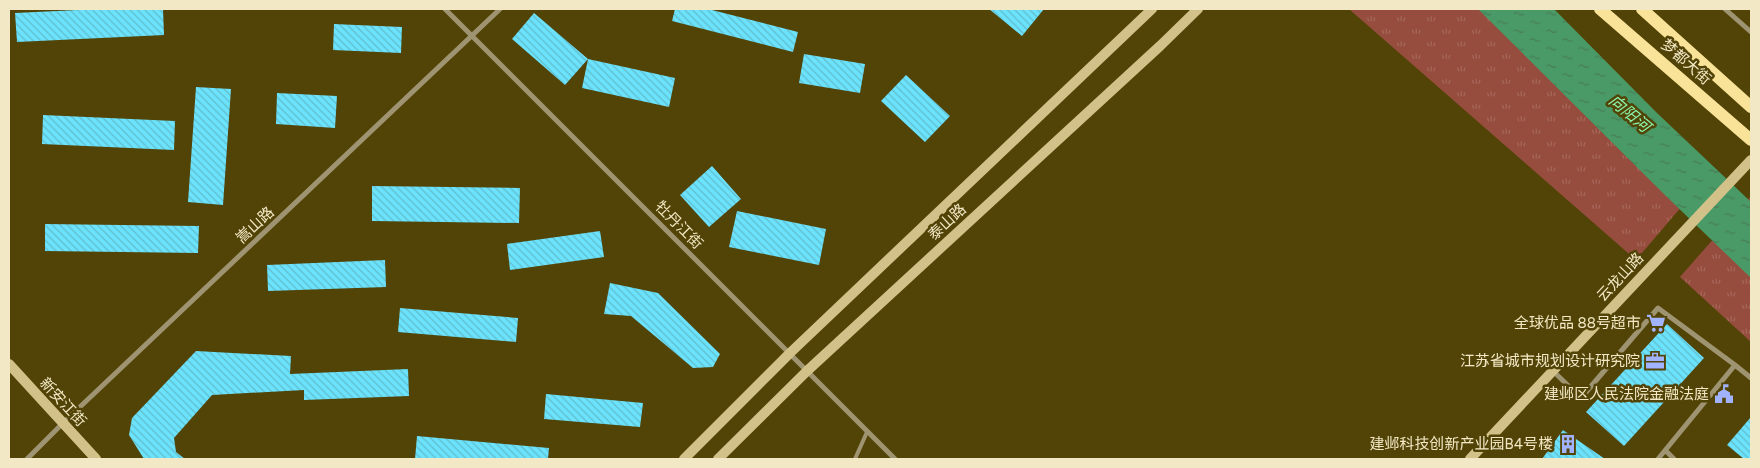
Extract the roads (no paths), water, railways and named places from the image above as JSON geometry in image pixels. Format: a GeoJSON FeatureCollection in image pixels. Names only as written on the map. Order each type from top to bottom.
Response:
{"type":"FeatureCollection","features":[{"type":"Feature","properties":{"kind":"main road","name":"梦都大街"},"geometry":{"type":"LineString","coordinates":[[1600,9],[1751,140]]}},
{"type":"Feature","properties":{"kind":"main road","name":"梦都大街"},"geometry":{"type":"LineString","coordinates":[[1642,9],[1750,103]]}},
{"type":"Feature","properties":{"kind":"street","name":"牡丹江街"},"geometry":{"type":"LineString","coordinates":[[445,9],[895,459]]}},
{"type":"Feature","properties":{"kind":"street","name":"嵩山路"},"geometry":{"type":"LineString","coordinates":[[27,459],[500,9]]}},
{"type":"Feature","properties":{"kind":"street","name":"泰山路"},"geometry":{"type":"LineString","coordinates":[[684,459],[790,353],[1152,9]]}},
{"type":"Feature","properties":{"kind":"street","name":"泰山路"},"geometry":{"type":"LineString","coordinates":[[718,459],[807,371],[1198,9]]}},
{"type":"Feature","properties":{"kind":"street"},"geometry":{"type":"LineString","coordinates":[[1725,9],[1751,32]]}},
{"type":"Feature","properties":{"kind":"street","name":"云龙山路"},"geometry":{"type":"LineString","coordinates":[[1470,459],[1751,160]]}},
{"type":"Feature","properties":{"kind":"street"},"geometry":{"type":"LineString","coordinates":[[1553,371],[1581,398],[1658,308],[1751,378]]}},
{"type":"Feature","properties":{"kind":"street","name":"新安江街"},"geometry":{"type":"LineString","coordinates":[[9,364],[96,459]]}},
{"type":"Feature","properties":{"kind":"street"},"geometry":{"type":"LineString","coordinates":[[1658,459],[1735,365]]}},
{"type":"Feature","properties":{"kind":"street"},"geometry":{"type":"LineString","coordinates":[[1666,451],[1674,459]]}},
{"type":"Feature","properties":{"kind":"lane"},"geometry":{"type":"LineString","coordinates":[[855,459],[867,432]]}},
{"type":"Feature","properties":{"kind":"water","name":"向阳河"},"geometry":{"type":"Polygon","coordinates":[[[1478,9],[1554,9],[1657,113],[1751,202],[1751,278],[1668,198],[1478,9]]]}},
{"type":"Feature","properties":{"kind":"place","name":"全球优品 88号超市"},"geometry":{"type":"Point","coordinates":[1656,323]}},
{"type":"Feature","properties":{"kind":"place","name":"江苏省城市规划设计研究院"},"geometry":{"type":"Point","coordinates":[1655,361]}},
{"type":"Feature","properties":{"kind":"place","name":"建邺区人民法院金融法庭"},"geometry":{"type":"Point","coordinates":[1724,394]}},
{"type":"Feature","properties":{"kind":"place","name":"建邺科技创新产业园B4号楼"},"geometry":{"type":"Point","coordinates":[1568,444]}}]}
